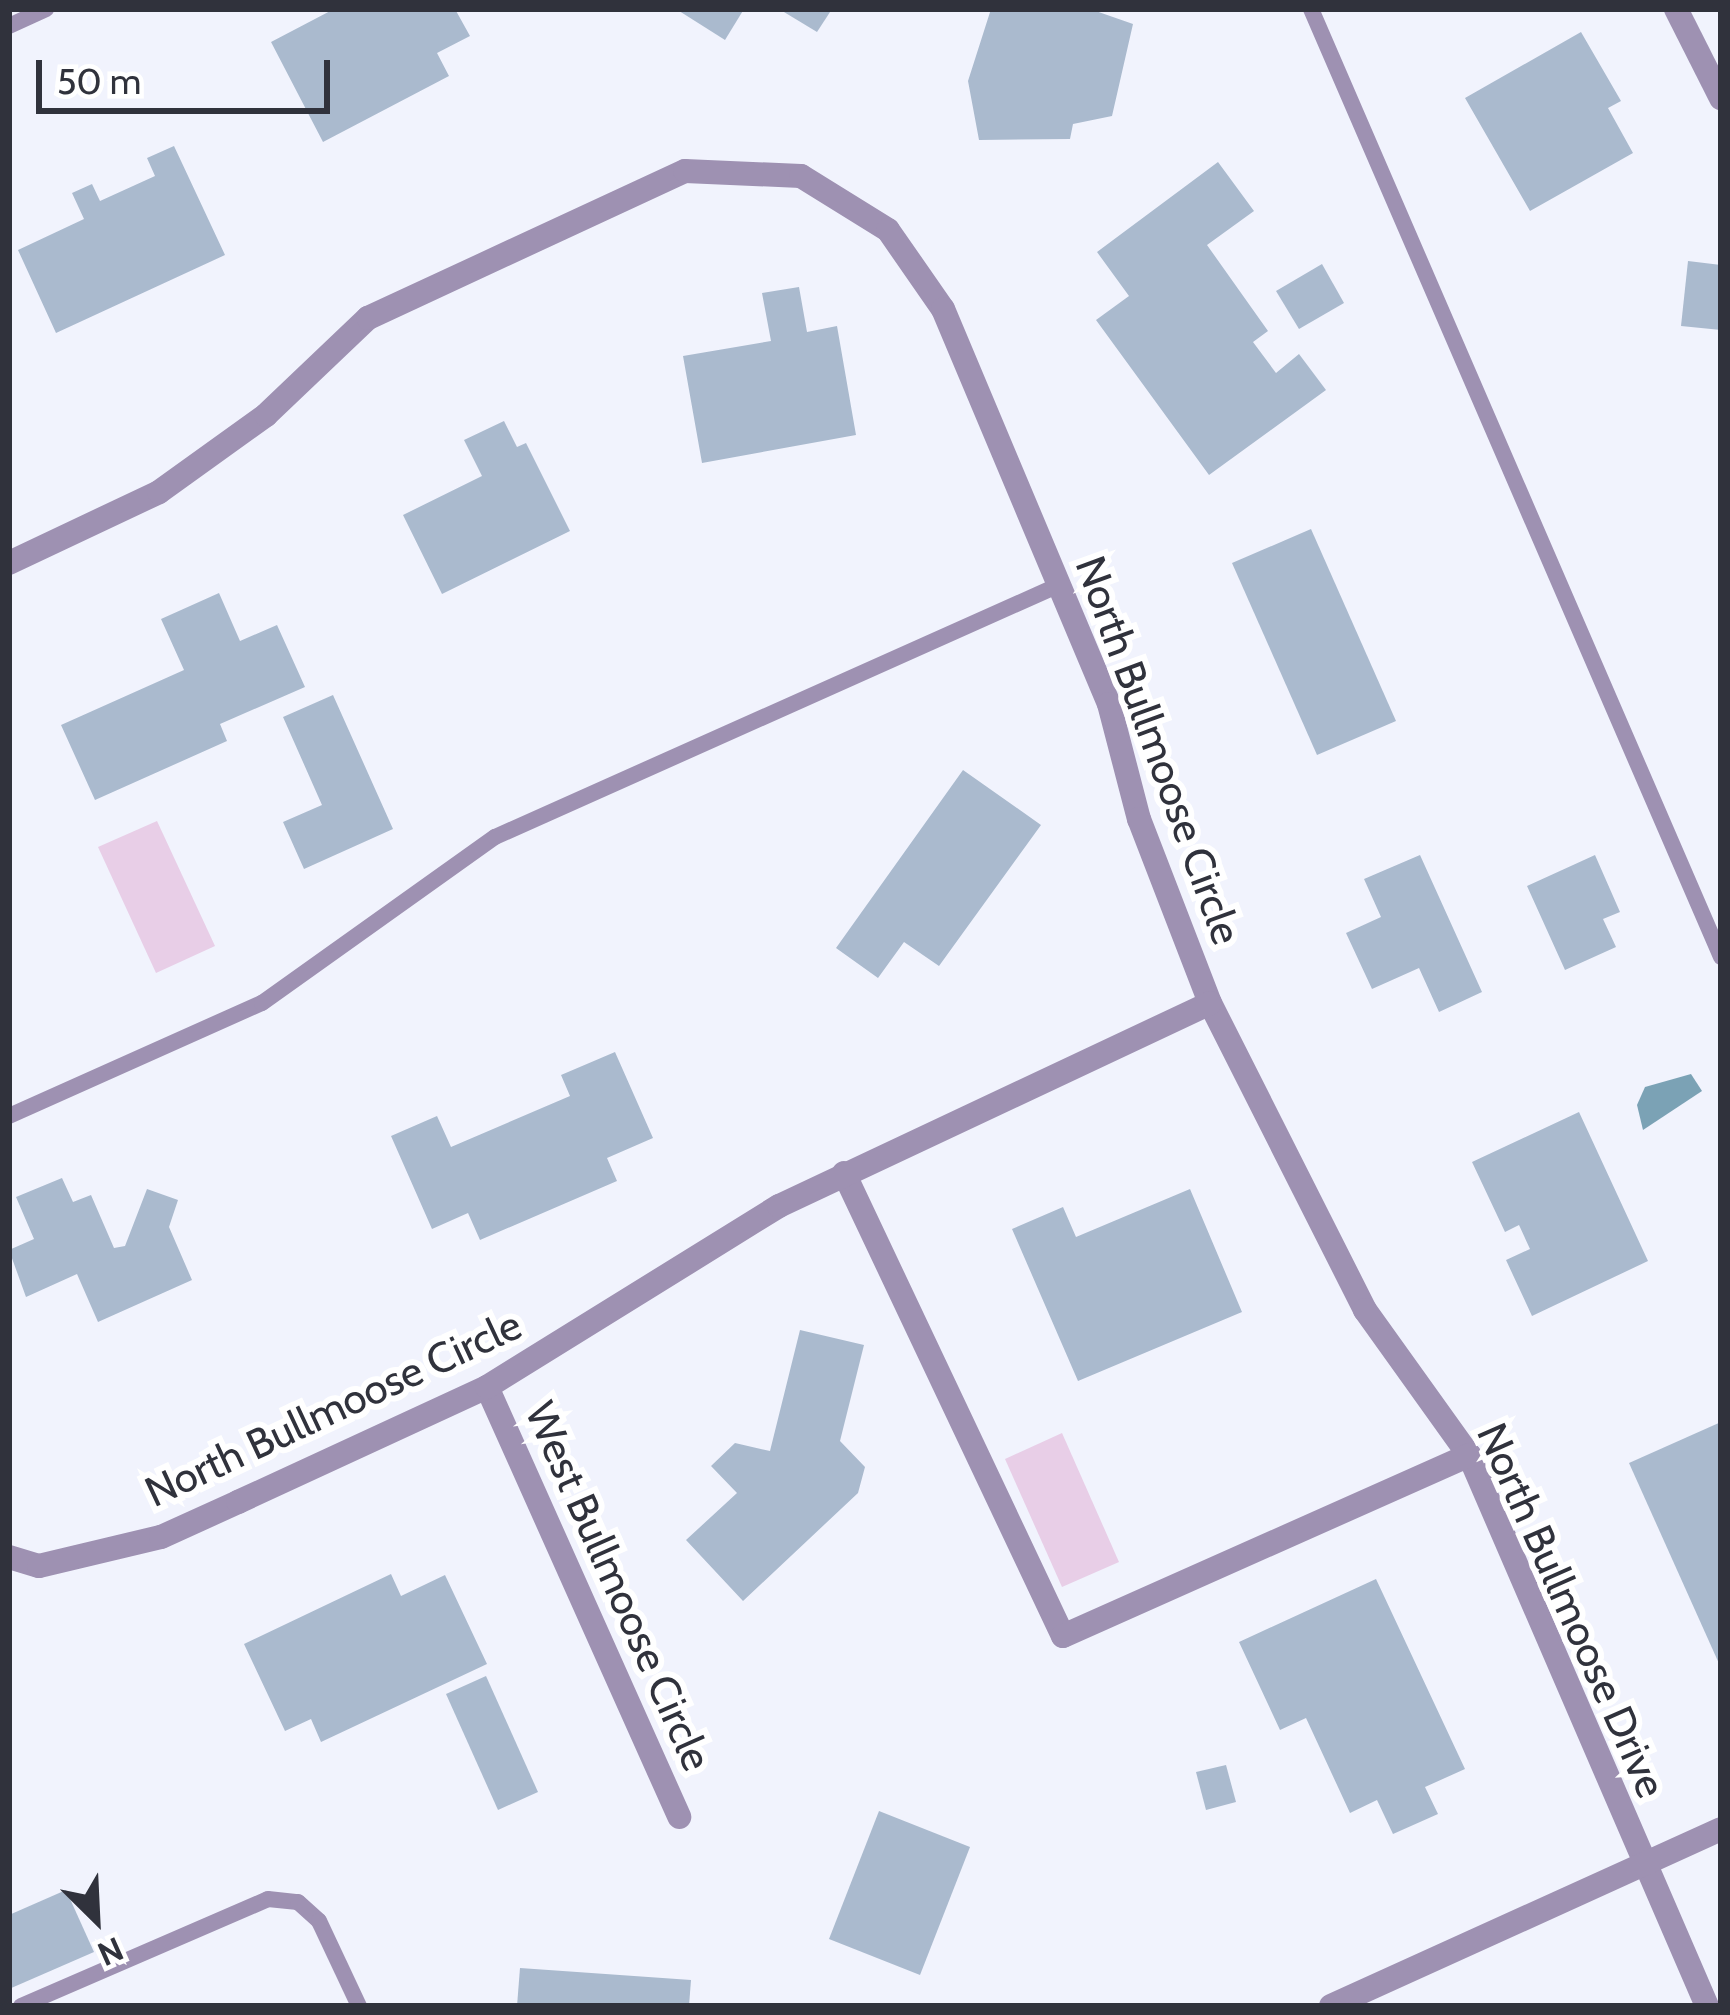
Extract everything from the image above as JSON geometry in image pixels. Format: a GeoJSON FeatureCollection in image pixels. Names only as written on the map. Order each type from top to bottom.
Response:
{"type":"FeatureCollection","features":[{"type":"Feature","properties":{"kind":"street"},"geometry":{"type":"LineString","coordinates":[[1676,9],[1719,99]]}},
{"type":"Feature","properties":{"kind":"street","name":"North Bullmoose Circle"},"geometry":{"type":"LineString","coordinates":[[9,563],[159,492],[266,415],[368,318],[686,171],[802,176],[888,230],[943,309],[1109,704],[1139,819],[1210,1003],[844,1174],[487,1387],[161,1537],[39,1566],[9,1557]]}},
{"type":"Feature","properties":{"kind":"street","name":"North Bullmoose Drive"},"geometry":{"type":"LineString","coordinates":[[1210,1003],[1365,1310],[1469,1455],[1706,2006]]}},
{"type":"Feature","properties":{"kind":"street"},"geometry":{"type":"LineString","coordinates":[[844,1174],[1064,1636],[1469,1455]]}},
{"type":"Feature","properties":{"kind":"street","name":"West Bullmoose Circle"},"geometry":{"type":"LineString","coordinates":[[487,1387],[679,1816]]}},
{"type":"Feature","properties":{"kind":"street"},"geometry":{"type":"LineString","coordinates":[[1331,2006],[1721,1829]]}},
{"type":"Feature","properties":{"kind":"lane"},"geometry":{"type":"LineString","coordinates":[[9,26],[46,9]]}},
{"type":"Feature","properties":{"kind":"lane"},"geometry":{"type":"LineString","coordinates":[[1311,9],[1721,957]]}},
{"type":"Feature","properties":{"kind":"lane"},"geometry":{"type":"LineString","coordinates":[[9,1116],[262,1004],[495,837],[1059,585]]}},
{"type":"Feature","properties":{"kind":"lane"},"geometry":{"type":"LineString","coordinates":[[21,2006],[268,1899],[298,1902],[319,1921],[358,2006]]}},
{"type":"Feature","properties":{"kind":"shaded area"},"geometry":{"type":"Polygon","coordinates":[[[157,821],[215,946],[156,973],[98,847],[157,821]]]}},
{"type":"Feature","properties":{"kind":"shaded area"},"geometry":{"type":"Polygon","coordinates":[[[1062,1433],[1119,1562],[1062,1587],[1005,1459],[1062,1433]]]}},
{"type":"Feature","properties":{"kind":"water"},"geometry":{"type":"Polygon","coordinates":[[[1691,1074],[1702,1091],[1643,1130],[1637,1105],[1645,1087],[1691,1074]]]}},
{"type":"Feature","properties":{"kind":"building"},"geometry":{"type":"Polygon","coordinates":[[[334,9],[455,9],[470,36],[437,53],[449,76],[323,142],[271,42],[334,9]]]}},
{"type":"Feature","properties":{"kind":"building"},"geometry":{"type":"Polygon","coordinates":[[[676,9],[744,9],[725,40],[676,9]]]}},
{"type":"Feature","properties":{"kind":"building"},"geometry":{"type":"Polygon","coordinates":[[[779,9],[832,9],[817,32],[779,9]]]}},
{"type":"Feature","properties":{"kind":"building"},"geometry":{"type":"Polygon","coordinates":[[[991,9],[1090,9],[1133,24],[1112,116],[1073,124],[1070,139],[979,140],[968,81],[991,9]]]}},
{"type":"Feature","properties":{"kind":"building"},"geometry":{"type":"Polygon","coordinates":[[[1581,32],[1621,101],[1608,108],[1633,153],[1530,211],[1465,98],[1581,32]]]}},
{"type":"Feature","properties":{"kind":"building"},"geometry":{"type":"Polygon","coordinates":[[[174,146],[225,255],[56,333],[18,250],[84,219],[72,193],[92,184],[100,201],[155,176],[147,158],[174,146]]]}},
{"type":"Feature","properties":{"kind":"building"},"geometry":{"type":"Polygon","coordinates":[[[1218,162],[1254,211],[1207,245],[1268,331],[1253,342],[1276,373],[1299,354],[1326,390],[1209,475],[1096,320],[1129,296],[1097,252],[1218,162]]]}},
{"type":"Feature","properties":{"kind":"building"},"geometry":{"type":"Polygon","coordinates":[[[1688,261],[1721,265],[1721,330],[1681,326],[1688,261]]]}},
{"type":"Feature","properties":{"kind":"building"},"geometry":{"type":"Polygon","coordinates":[[[1322,264],[1344,303],[1299,329],[1276,291],[1322,264]]]}},
{"type":"Feature","properties":{"kind":"building"},"geometry":{"type":"Polygon","coordinates":[[[799,287],[807,332],[837,326],[856,435],[702,463],[683,356],[771,341],[762,293],[799,287]]]}},
{"type":"Feature","properties":{"kind":"building"},"geometry":{"type":"Polygon","coordinates":[[[504,421],[517,447],[526,443],[570,531],[442,594],[403,515],[482,476],[464,440],[504,421]]]}},
{"type":"Feature","properties":{"kind":"building"},"geometry":{"type":"Polygon","coordinates":[[[1311,529],[1396,721],[1317,755],[1232,563],[1311,529]]]}},
{"type":"Feature","properties":{"kind":"building"},"geometry":{"type":"Polygon","coordinates":[[[219,593],[240,641],[277,625],[305,687],[220,724],[227,741],[95,800],[61,725],[184,670],[161,619],[219,593]]]}},
{"type":"Feature","properties":{"kind":"building"},"geometry":{"type":"Polygon","coordinates":[[[333,695],[393,829],[304,869],[283,822],[322,805],[283,717],[333,695]]]}},
{"type":"Feature","properties":{"kind":"building"},"geometry":{"type":"Polygon","coordinates":[[[963,770],[1041,825],[939,966],[904,942],[878,978],[836,948],[963,770]]]}},
{"type":"Feature","properties":{"kind":"building"},"geometry":{"type":"Polygon","coordinates":[[[1420,855],[1482,992],[1439,1012],[1419,968],[1372,989],[1346,933],[1381,917],[1364,879],[1420,855]]]}},
{"type":"Feature","properties":{"kind":"building"},"geometry":{"type":"Polygon","coordinates":[[[1595,855],[1620,912],[1603,919],[1616,947],[1565,970],[1527,886],[1595,855]]]}},
{"type":"Feature","properties":{"kind":"building"},"geometry":{"type":"Polygon","coordinates":[[[615,1052],[653,1138],[607,1158],[617,1181],[480,1240],[468,1213],[432,1229],[391,1136],[437,1116],[451,1147],[570,1096],[561,1075],[615,1052]]]}},
{"type":"Feature","properties":{"kind":"building"},"geometry":{"type":"Polygon","coordinates":[[[1579,1112],[1648,1261],[1532,1316],[1506,1260],[1530,1249],[1519,1225],[1505,1232],[1472,1162],[1579,1112]]]}},
{"type":"Feature","properties":{"kind":"building"},"geometry":{"type":"Polygon","coordinates":[[[62,1178],[73,1202],[91,1195],[114,1248],[125,1246],[147,1189],[178,1200],[169,1227],[192,1280],[98,1322],[77,1274],[26,1297],[9,1250],[34,1239],[16,1197],[62,1178]]]}},
{"type":"Feature","properties":{"kind":"building"},"geometry":{"type":"Polygon","coordinates":[[[1190,1189],[1242,1312],[1078,1381],[1012,1229],[1063,1207],[1076,1237],[1190,1189]]]}},
{"type":"Feature","properties":{"kind":"building"},"geometry":{"type":"Polygon","coordinates":[[[800,1330],[864,1345],[840,1441],[865,1467],[858,1493],[743,1601],[686,1540],[737,1493],[711,1466],[735,1443],[770,1451],[800,1330]]]}},
{"type":"Feature","properties":{"kind":"building"},"geometry":{"type":"Polygon","coordinates":[[[1721,1422],[1721,1668],[1629,1463],[1721,1422]]]}},
{"type":"Feature","properties":{"kind":"building"},"geometry":{"type":"Polygon","coordinates":[[[391,1574],[401,1596],[445,1575],[487,1664],[321,1742],[311,1719],[285,1731],[244,1644],[391,1574]]]}},
{"type":"Feature","properties":{"kind":"building"},"geometry":{"type":"Polygon","coordinates":[[[1376,1579],[1465,1769],[1425,1787],[1438,1814],[1393,1834],[1377,1800],[1350,1813],[1306,1718],[1280,1730],[1239,1642],[1376,1579]]]}},
{"type":"Feature","properties":{"kind":"building"},"geometry":{"type":"Polygon","coordinates":[[[486,1676],[538,1792],[498,1810],[446,1694],[486,1676]]]}},
{"type":"Feature","properties":{"kind":"building"},"geometry":{"type":"Polygon","coordinates":[[[1226,1765],[1236,1802],[1206,1810],[1196,1772],[1226,1765]]]}},
{"type":"Feature","properties":{"kind":"building"},"geometry":{"type":"Polygon","coordinates":[[[879,1811],[970,1847],[920,1975],[829,1939],[879,1811]]]}},
{"type":"Feature","properties":{"kind":"building"},"geometry":{"type":"Polygon","coordinates":[[[66,1890],[94,1952],[9,1989],[9,1915],[66,1890]]]}},
{"type":"Feature","properties":{"kind":"building"},"geometry":{"type":"Polygon","coordinates":[[[520,1968],[691,1980],[689,2006],[517,2006],[520,1968]]]}}]}
